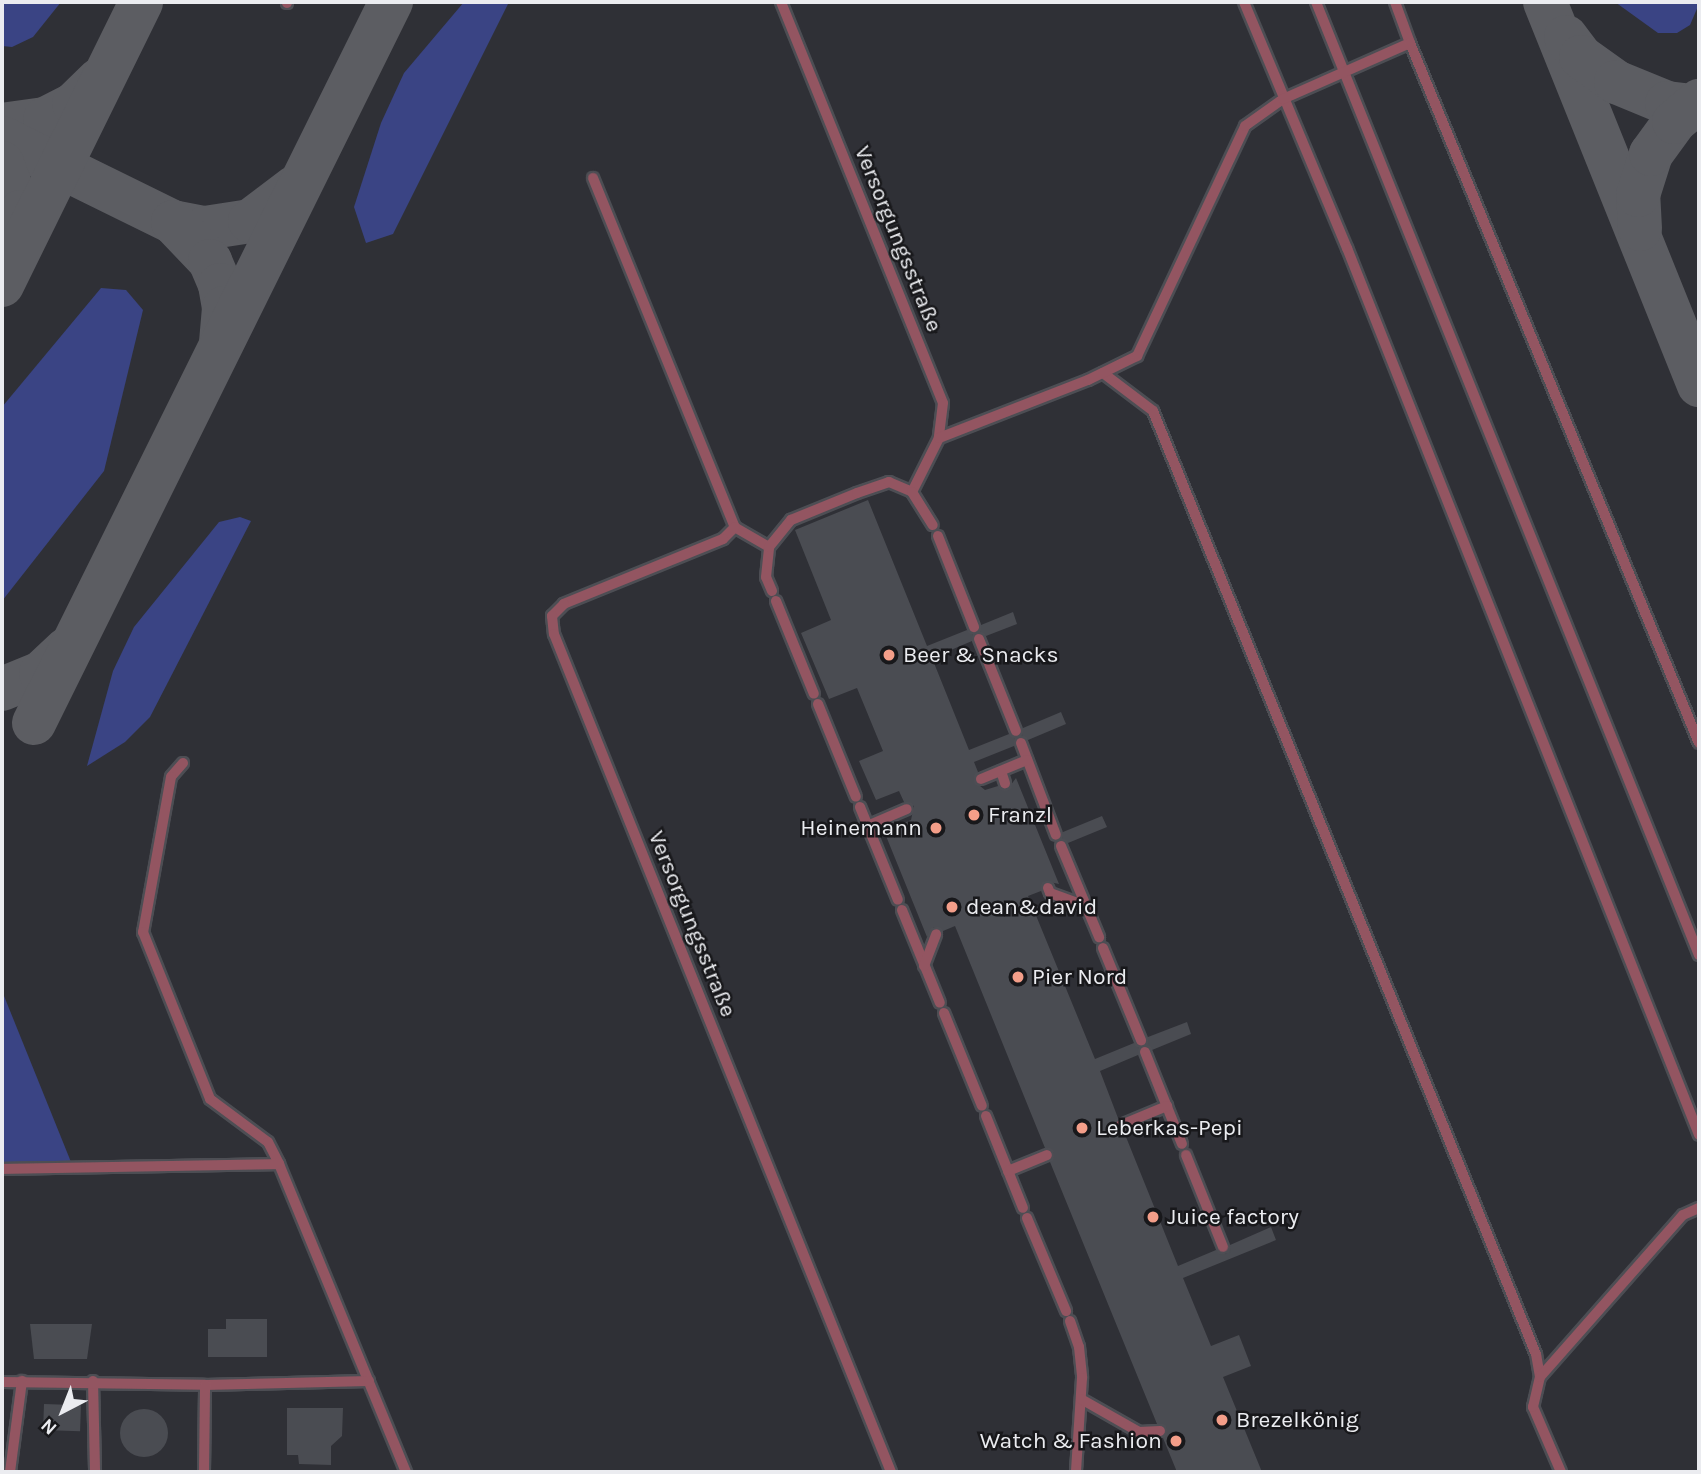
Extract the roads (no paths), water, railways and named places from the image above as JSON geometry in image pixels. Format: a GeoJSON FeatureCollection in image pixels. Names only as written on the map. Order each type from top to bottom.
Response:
{"type":"FeatureCollection","features":[{"type":"Feature","properties":{"kind":"lane","name":"Versorgungsstraße"},"geometry":{"type":"LineString","coordinates":[[781,2],[943,403],[939,438],[912,492]]}},
{"type":"Feature","properties":{"kind":"lane"},"geometry":{"type":"LineString","coordinates":[[1244,2],[1357,274],[1699,1135]]}},
{"type":"Feature","properties":{"kind":"lane"},"geometry":{"type":"LineString","coordinates":[[1316,2],[1699,955]]}},
{"type":"Feature","properties":{"kind":"lane"},"geometry":{"type":"LineString","coordinates":[[1395,2],[1699,743]]}},
{"type":"Feature","properties":{"kind":"lane"},"geometry":{"type":"LineString","coordinates":[[939,438],[1103,373],[1137,356],[1152,333],[1225,161],[1245,126],[1283,99],[1410,43]]}},
{"type":"Feature","properties":{"kind":"lane"},"geometry":{"type":"LineString","coordinates":[[593,178],[735,527],[769,547]]}},
{"type":"Feature","properties":{"kind":"lane"},"geometry":{"type":"LineString","coordinates":[[1103,373],[1153,411],[1535,1354],[1540,1377],[1533,1407],[1560,1472]]}},
{"type":"Feature","properties":{"kind":"lane"},"geometry":{"type":"LineString","coordinates":[[933,524],[912,492],[889,482],[791,520],[769,547],[766,577],[1079,1347],[1081,1399],[1076,1472]]}},
{"type":"Feature","properties":{"kind":"lane","name":"Versorgungsstraße"},"geometry":{"type":"LineString","coordinates":[[735,527],[723,539],[564,604],[552,616],[554,634],[891,1472]]}},
{"type":"Feature","properties":{"kind":"lane"},"geometry":{"type":"LineString","coordinates":[[938,536],[974,628]]}},
{"type":"Feature","properties":{"kind":"lane"},"geometry":{"type":"LineString","coordinates":[[979,639],[1016,731]]}},
{"type":"Feature","properties":{"kind":"lane"},"geometry":{"type":"LineString","coordinates":[[1021,743],[1056,835]]}},
{"type":"Feature","properties":{"kind":"lane"},"geometry":{"type":"LineString","coordinates":[[981,779],[1027,760]]}},
{"type":"Feature","properties":{"kind":"lane"},"geometry":{"type":"LineString","coordinates":[[183,763],[171,777],[143,932],[210,1099],[268,1142],[279,1164],[406,1472]]}},
{"type":"Feature","properties":{"kind":"lane"},"geometry":{"type":"LineString","coordinates":[[1001,771],[1006,783]]}},
{"type":"Feature","properties":{"kind":"lane"},"geometry":{"type":"LineString","coordinates":[[867,825],[907,809]]}},
{"type":"Feature","properties":{"kind":"lane"},"geometry":{"type":"LineString","coordinates":[[888,817],[892,828]]}},
{"type":"Feature","properties":{"kind":"lane"},"geometry":{"type":"LineString","coordinates":[[1061,846],[1099,937]]}},
{"type":"Feature","properties":{"kind":"lane"},"geometry":{"type":"LineString","coordinates":[[1048,888],[1050,893],[1086,906]]}},
{"type":"Feature","properties":{"kind":"lane"},"geometry":{"type":"LineString","coordinates":[[924,966],[936,934]]}},
{"type":"Feature","properties":{"kind":"lane"},"geometry":{"type":"LineString","coordinates":[[1103,948],[1140,1040]]}},
{"type":"Feature","properties":{"kind":"lane"},"geometry":{"type":"LineString","coordinates":[[1145,1052],[1182,1144]]}},
{"type":"Feature","properties":{"kind":"lane"},"geometry":{"type":"LineString","coordinates":[[1121,1125],[1167,1106]]}},
{"type":"Feature","properties":{"kind":"lane"},"geometry":{"type":"LineString","coordinates":[[1008,1171],[1048,1155]]}},
{"type":"Feature","properties":{"kind":"lane"},"geometry":{"type":"LineString","coordinates":[[1186,1155],[1223,1247]]}},
{"type":"Feature","properties":{"kind":"lane"},"geometry":{"type":"LineString","coordinates":[[2,1169],[279,1164]]}},
{"type":"Feature","properties":{"kind":"lane"},"geometry":{"type":"LineString","coordinates":[[1540,1377],[1683,1215],[1699,1208]]}},
{"type":"Feature","properties":{"kind":"lane"},"geometry":{"type":"LineString","coordinates":[[10,1472],[22,1381]]}},
{"type":"Feature","properties":{"kind":"lane"},"geometry":{"type":"LineString","coordinates":[[2,1382],[93,1381],[205,1385],[369,1381]]}},
{"type":"Feature","properties":{"kind":"lane"},"geometry":{"type":"LineString","coordinates":[[93,1381],[95,1472]]}},
{"type":"Feature","properties":{"kind":"lane"},"geometry":{"type":"LineString","coordinates":[[204,1472],[205,1385]]}},
{"type":"Feature","properties":{"kind":"lane"},"geometry":{"type":"LineString","coordinates":[[1081,1399],[1139,1432],[1160,1431]]}},
{"type":"Feature","properties":{"kind":"place","name":"Beer & Snacks"},"geometry":{"type":"Point","coordinates":[889,655]}},
{"type":"Feature","properties":{"kind":"place","name":"Franzl"},"geometry":{"type":"Point","coordinates":[974,815]}},
{"type":"Feature","properties":{"kind":"place","name":"Heinemann"},"geometry":{"type":"Point","coordinates":[936,828]}},
{"type":"Feature","properties":{"kind":"place","name":"dean&david"},"geometry":{"type":"Point","coordinates":[952,907]}},
{"type":"Feature","properties":{"kind":"place","name":"Pier Nord"},"geometry":{"type":"Point","coordinates":[1018,977]}},
{"type":"Feature","properties":{"kind":"place","name":"Leberkas-Pepi"},"geometry":{"type":"Point","coordinates":[1082,1128]}},
{"type":"Feature","properties":{"kind":"place","name":"Juice factory"},"geometry":{"type":"Point","coordinates":[1153,1217]}},
{"type":"Feature","properties":{"kind":"place","name":"Brezelkönig"},"geometry":{"type":"Point","coordinates":[1222,1420]}},
{"type":"Feature","properties":{"kind":"place","name":"Watch & Fashion"},"geometry":{"type":"Point","coordinates":[1176,1441]}}]}
